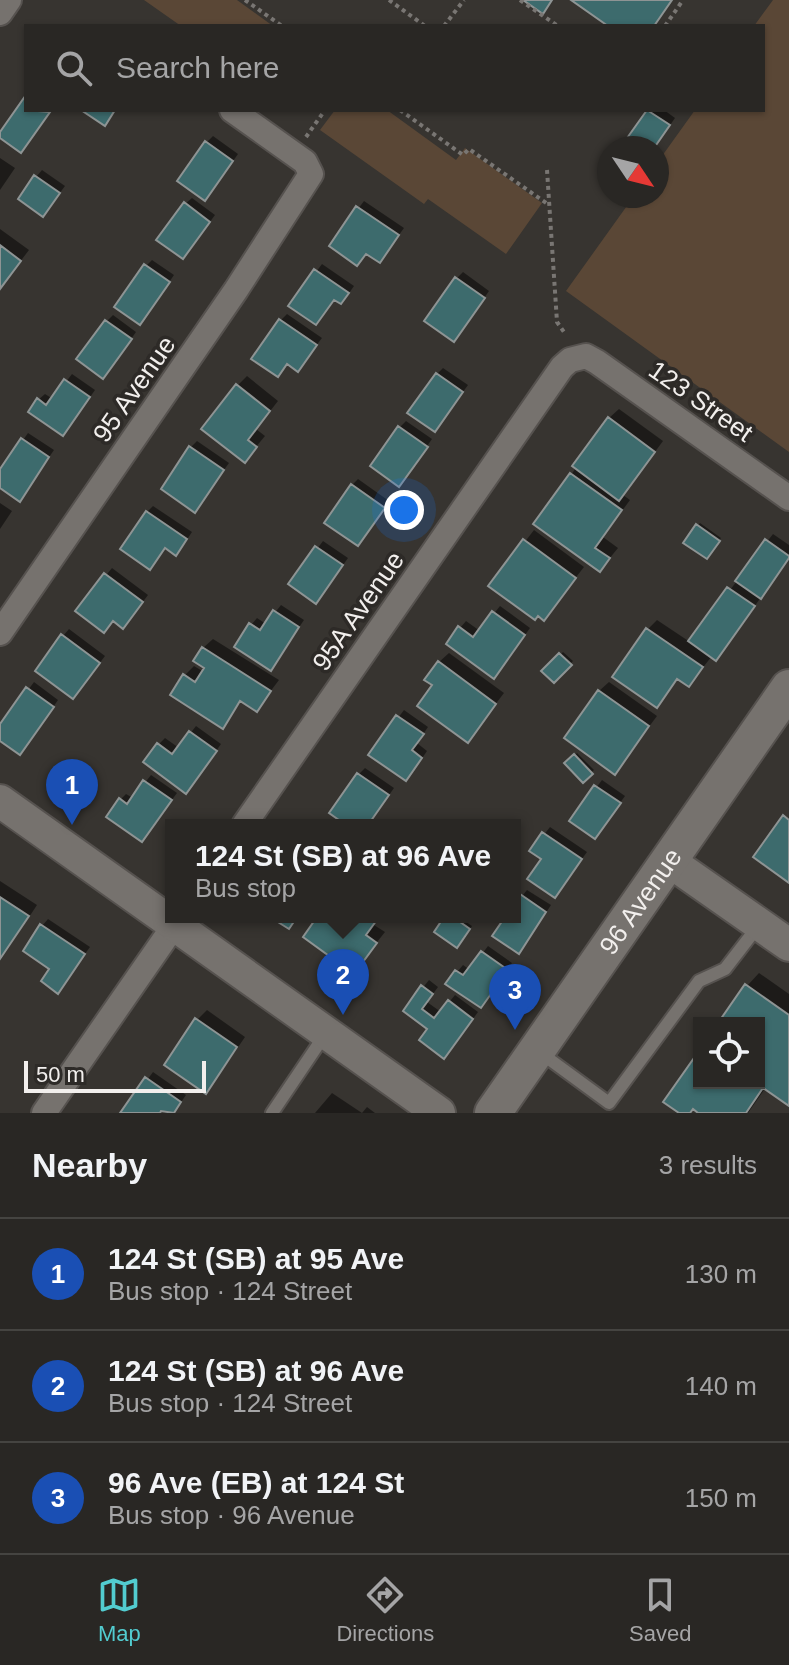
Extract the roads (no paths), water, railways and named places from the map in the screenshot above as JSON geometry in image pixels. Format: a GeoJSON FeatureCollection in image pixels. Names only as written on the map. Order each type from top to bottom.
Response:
{"type":"FeatureCollection","features":[{"type":"Feature","properties":{"kind":"main road","name":"96 Avenue"},"geometry":{"type":"LineString","coordinates":[[493,1113],[789,688]]}},
{"type":"Feature","properties":{"kind":"street"},"geometry":{"type":"LineString","coordinates":[[0,13],[9,0]]}},
{"type":"Feature","properties":{"kind":"street","name":"95 Avenue"},"geometry":{"type":"LineString","coordinates":[[0,633],[236,290],[311,174],[305,162],[235,112]]}},
{"type":"Feature","properties":{"kind":"street","name":"123 Street"},"geometry":{"type":"LineString","coordinates":[[578,356],[586,356],[597,362],[789,498]]}},
{"type":"Feature","properties":{"kind":"street","name":"95A Avenue"},"geometry":{"type":"LineString","coordinates":[[248,819],[562,367],[578,356]]}},
{"type":"Feature","properties":{"kind":"street"},"geometry":{"type":"LineString","coordinates":[[0,801],[165,914]]}},
{"type":"Feature","properties":{"kind":"street"},"geometry":{"type":"LineString","coordinates":[[669,861],[789,945]]}},
{"type":"Feature","properties":{"kind":"street"},"geometry":{"type":"LineString","coordinates":[[44,1113],[176,923]]}},
{"type":"Feature","properties":{"kind":"street"},"geometry":{"type":"LineString","coordinates":[[178,923],[439,1113]]}},
{"type":"Feature","properties":{"kind":"lane"},"geometry":{"type":"LineString","coordinates":[[537,1050],[609,1103],[699,981],[725,969],[759,925]]}},
{"type":"Feature","properties":{"kind":"lane"},"geometry":{"type":"LineString","coordinates":[[272,1113],[326,1032]]}},
{"type":"Feature","properties":{"kind":"place","name":"124 St (SB) at 95 Ave"},"geometry":{"type":"Point","coordinates":[72,825]}},
{"type":"Feature","properties":{"kind":"place","name":"124 St (SB) at 96 Ave"},"geometry":{"type":"Point","coordinates":[343,1015]}},
{"type":"Feature","properties":{"kind":"place","name":"96 Ave (EB) at 124 St"},"geometry":{"type":"Point","coordinates":[515,1030]}}]}
